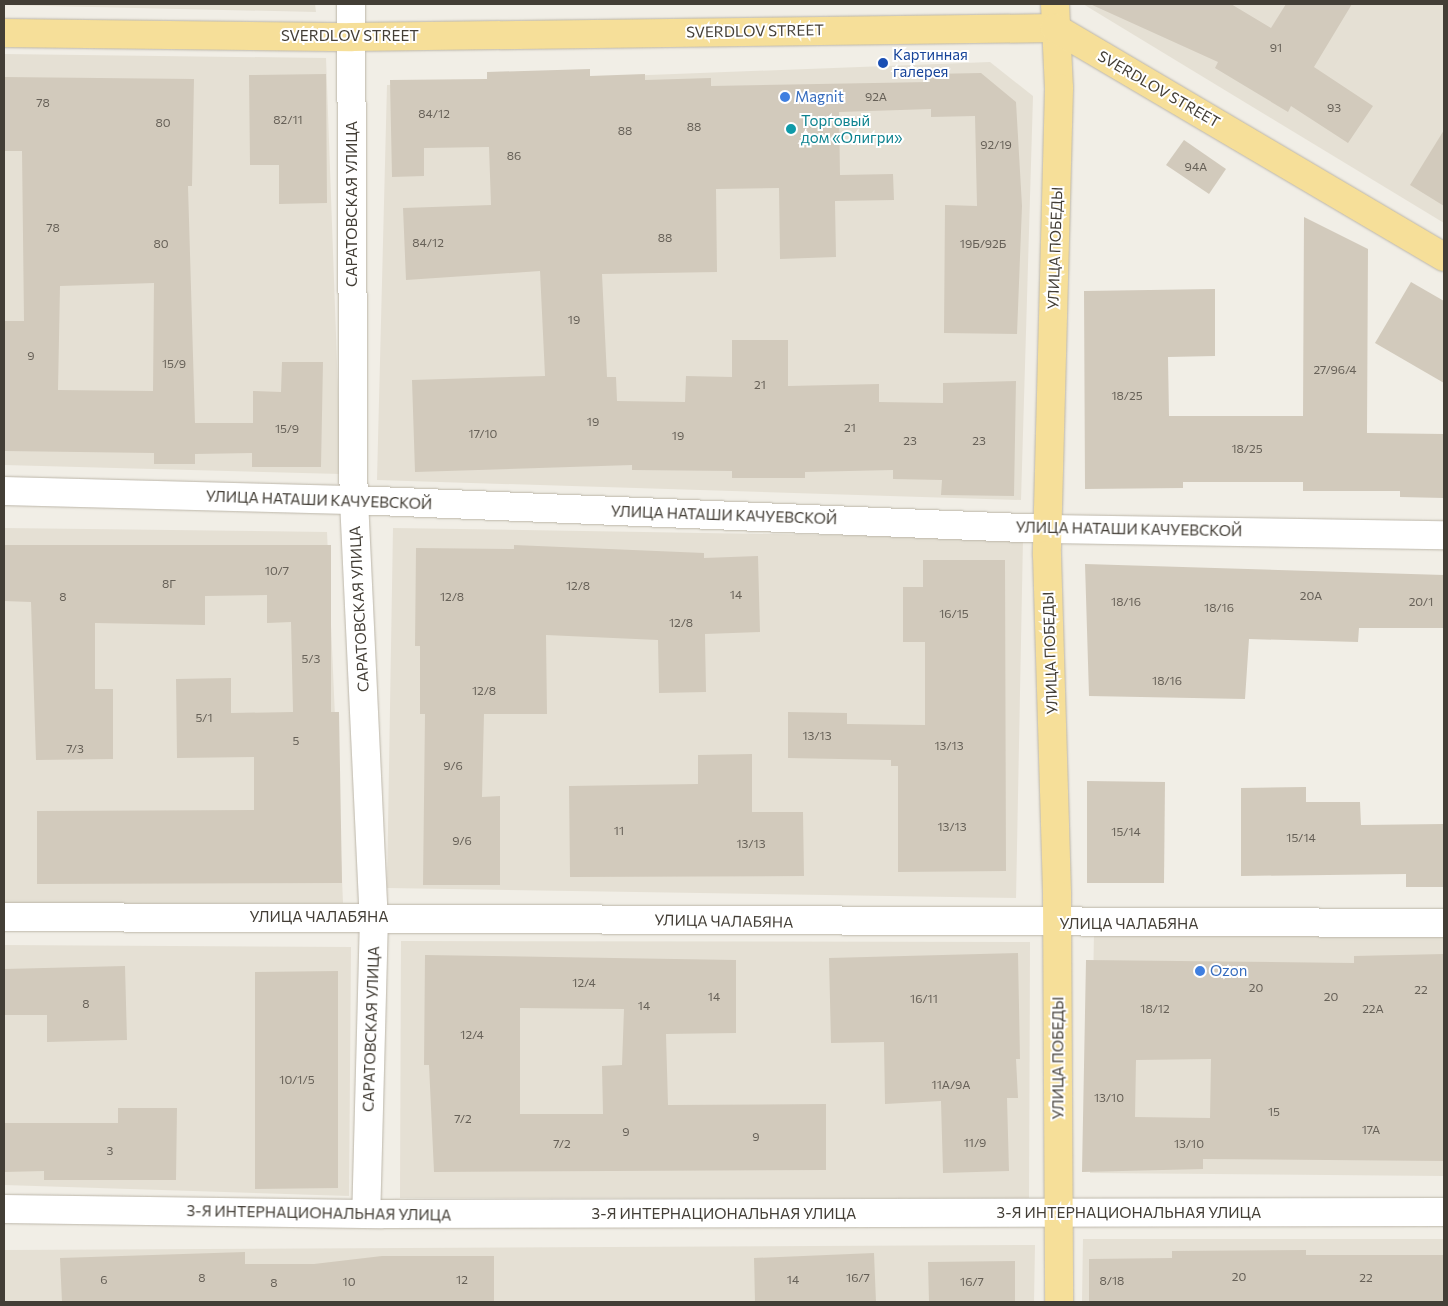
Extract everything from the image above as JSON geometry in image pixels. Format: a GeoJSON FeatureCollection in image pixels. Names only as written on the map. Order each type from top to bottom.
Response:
{"type":"FeatureCollection","features":[{"type":"Feature","properties":{"kind":"main road","name":"SVERDLOV STREET"},"geometry":{"type":"LineString","coordinates":[[4,33],[352,37],[1055,16],[1444,257]]}},
{"type":"Feature","properties":{"kind":"main road","name":"УЛИЦА ПОБЕДЫ"},"geometry":{"type":"LineString","coordinates":[[1055,16],[1059,88],[1047,529],[1058,924],[1059,1302]]}},
{"type":"Feature","properties":{"kind":"street","name":"САРАТОВСКАЯ УЛИЦА"},"geometry":{"type":"LineString","coordinates":[[351,4],[354,500],[374,917],[366,1214]]}},
{"type":"Feature","properties":{"kind":"street","name":"УЛИЦА НАТАШИ КАЧУЕВСКОЙ"},"geometry":{"type":"LineString","coordinates":[[4,491],[354,500],[1047,529],[1444,535]]}},
{"type":"Feature","properties":{"kind":"street","name":"УЛИЦА ЧАЛАБЯНА"},"geometry":{"type":"LineString","coordinates":[[4,917],[374,917],[1058,924],[1444,923]]}},
{"type":"Feature","properties":{"kind":"street","name":"3-Я ИНТЕРНАЦИОНАЛЬНАЯ УЛИЦА"},"geometry":{"type":"LineString","coordinates":[[4,1209],[366,1214],[1444,1212]]}},
{"type":"Feature","properties":{"kind":"shaded area"},"geometry":{"type":"Polygon","coordinates":[[[4,4],[315,4],[316,12],[4,5],[4,4]]]}},
{"type":"Feature","properties":{"kind":"shaded area"},"geometry":{"type":"Polygon","coordinates":[[[1083,4],[1444,4],[1444,223],[1083,4]]]}},
{"type":"Feature","properties":{"kind":"shaded area"},"geometry":{"type":"Polygon","coordinates":[[[4,54],[326,58],[341,474],[4,465],[4,54]]]}},
{"type":"Feature","properties":{"kind":"shaded area"},"geometry":{"type":"Polygon","coordinates":[[[990,62],[1033,96],[1021,500],[377,480],[387,85],[990,62]]]}},
{"type":"Feature","properties":{"kind":"shaded area"},"geometry":{"type":"Polygon","coordinates":[[[4,528],[327,532],[343,903],[4,904],[4,528]]]}},
{"type":"Feature","properties":{"kind":"shaded area"},"geometry":{"type":"Polygon","coordinates":[[[393,528],[1023,538],[1016,898],[387,888],[393,528]]]}},
{"type":"Feature","properties":{"kind":"shaded area"},"geometry":{"type":"Polygon","coordinates":[[[1094,932],[1444,932],[1444,1176],[1090,1173],[1094,932]]]}},
{"type":"Feature","properties":{"kind":"shaded area"},"geometry":{"type":"Polygon","coordinates":[[[401,941],[1030,942],[1029,1198],[400,1198],[401,941]]]}},
{"type":"Feature","properties":{"kind":"shaded area"},"geometry":{"type":"Polygon","coordinates":[[[4,945],[351,947],[349,1196],[4,1185],[4,945]]]}},
{"type":"Feature","properties":{"kind":"shaded area"},"geometry":{"type":"Polygon","coordinates":[[[1083,1239],[1444,1239],[1444,1302],[1082,1302],[1083,1239]]]}},
{"type":"Feature","properties":{"kind":"shaded area"},"geometry":{"type":"Polygon","coordinates":[[[1035,1245],[1034,1302],[4,1302],[4,1250],[1035,1245]]]}},
{"type":"Feature","properties":{"kind":"building"},"geometry":{"type":"Polygon","coordinates":[[[1090,4],[1231,4],[1271,28],[1286,4],[1352,4],[1314,67],[1373,106],[1348,143],[1291,106],[1288,112],[1215,68],[1218,62],[1090,4]]]}},
{"type":"Feature","properties":{"kind":"building"},"geometry":{"type":"Polygon","coordinates":[[[590,69],[590,76],[645,74],[645,80],[711,78],[711,86],[930,82],[930,74],[981,73],[1016,102],[1022,206],[1017,334],[944,333],[945,205],[977,206],[975,116],[931,117],[931,109],[839,112],[840,175],[893,174],[894,200],[835,201],[836,257],[780,259],[779,188],[716,189],[717,272],[602,274],[607,377],[616,377],[617,401],[685,402],[686,376],[732,377],[732,340],[788,340],[788,386],[879,384],[879,402],[943,403],[943,383],[1016,381],[1014,496],[941,495],[942,480],[893,479],[893,470],[805,472],[805,478],[732,478],[732,471],[632,470],[632,465],[415,472],[412,380],[545,376],[540,271],[406,280],[403,208],[491,205],[489,147],[424,148],[424,176],[392,177],[390,80],[487,79],[487,72],[590,69]]]}},
{"type":"Feature","properties":{"kind":"building"},"geometry":{"type":"Polygon","coordinates":[[[326,74],[327,203],[279,204],[279,165],[250,165],[249,75],[326,74]]]}},
{"type":"Feature","properties":{"kind":"building"},"geometry":{"type":"Polygon","coordinates":[[[4,77],[194,79],[192,186],[188,186],[195,423],[253,423],[253,391],[281,392],[282,362],[323,362],[321,467],[252,467],[252,453],[195,454],[195,464],[154,464],[154,453],[4,451],[4,321],[24,321],[22,151],[4,151],[4,77]],[[154,283],[60,286],[58,390],[153,391],[154,283]]]}},
{"type":"Feature","properties":{"kind":"building"},"geometry":{"type":"Polygon","coordinates":[[[1444,130],[1444,206],[1410,185],[1444,130]]]}},
{"type":"Feature","properties":{"kind":"building"},"geometry":{"type":"Polygon","coordinates":[[[1184,140],[1226,169],[1209,194],[1166,165],[1184,140]]]}},
{"type":"Feature","properties":{"kind":"building"},"geometry":{"type":"Polygon","coordinates":[[[1304,217],[1368,249],[1367,433],[1444,434],[1444,498],[1400,497],[1400,491],[1303,491],[1303,482],[1183,482],[1183,488],[1085,489],[1084,291],[1215,289],[1215,356],[1168,357],[1169,416],[1303,416],[1304,217]]]}},
{"type":"Feature","properties":{"kind":"building"},"geometry":{"type":"Polygon","coordinates":[[[1411,282],[1444,301],[1444,383],[1375,343],[1411,282]]]}},
{"type":"Feature","properties":{"kind":"building"},"geometry":{"type":"Polygon","coordinates":[[[4,545],[331,545],[331,712],[339,712],[342,883],[37,884],[37,811],[254,810],[254,757],[177,758],[176,679],[231,678],[231,713],[293,712],[291,622],[267,623],[267,595],[205,596],[205,625],[95,623],[95,689],[113,689],[113,759],[36,760],[31,602],[4,601],[4,545]]]}},
{"type":"Feature","properties":{"kind":"building"},"geometry":{"type":"Polygon","coordinates":[[[514,545],[704,553],[704,558],[758,556],[760,632],[705,634],[706,692],[659,693],[658,640],[546,635],[547,714],[484,714],[482,797],[500,796],[500,885],[423,885],[425,714],[420,714],[420,646],[415,646],[416,548],[514,549],[514,545]]]}},
{"type":"Feature","properties":{"kind":"building"},"geometry":{"type":"Polygon","coordinates":[[[923,560],[1005,560],[1006,871],[898,872],[898,766],[891,766],[891,760],[788,758],[788,712],[847,713],[847,724],[925,725],[925,642],[903,642],[903,587],[923,587],[923,560]]]}},
{"type":"Feature","properties":{"kind":"building"},"geometry":{"type":"Polygon","coordinates":[[[1085,564],[1444,575],[1444,628],[1359,628],[1358,642],[1249,639],[1245,699],[1089,696],[1085,564]]]}},
{"type":"Feature","properties":{"kind":"building"},"geometry":{"type":"Polygon","coordinates":[[[752,754],[752,812],[803,812],[804,876],[570,877],[569,786],[698,784],[698,755],[752,754]]]}},
{"type":"Feature","properties":{"kind":"building"},"geometry":{"type":"Polygon","coordinates":[[[1087,781],[1165,782],[1164,883],[1087,883],[1087,781]]]}},
{"type":"Feature","properties":{"kind":"building"},"geometry":{"type":"Polygon","coordinates":[[[1306,787],[1306,802],[1360,802],[1361,825],[1444,824],[1444,887],[1406,887],[1406,874],[1241,876],[1241,788],[1306,787]]]}},
{"type":"Feature","properties":{"kind":"building"},"geometry":{"type":"Polygon","coordinates":[[[1018,953],[1020,1059],[1016,1059],[1018,1098],[1007,1098],[1009,1171],[943,1173],[941,1101],[885,1104],[884,1042],[831,1043],[829,958],[1018,953]]]}},
{"type":"Feature","properties":{"kind":"building"},"geometry":{"type":"Polygon","coordinates":[[[1444,954],[1444,1161],[1203,1159],[1203,1169],[1082,1172],[1086,960],[1354,963],[1354,956],[1444,954]],[[1211,1059],[1136,1060],[1135,1117],[1210,1118],[1211,1059]]]}},
{"type":"Feature","properties":{"kind":"building"},"geometry":{"type":"Polygon","coordinates":[[[425,955],[736,960],[736,1033],[666,1034],[668,1105],[826,1104],[826,1170],[434,1172],[429,1065],[424,1065],[425,955]],[[520,1008],[520,1114],[603,1114],[602,1066],[622,1065],[624,1009],[520,1008]]]}},
{"type":"Feature","properties":{"kind":"building"},"geometry":{"type":"Polygon","coordinates":[[[125,966],[127,1040],[47,1042],[47,1015],[4,1015],[4,969],[125,966]]]}},
{"type":"Feature","properties":{"kind":"building"},"geometry":{"type":"Polygon","coordinates":[[[338,971],[338,1188],[255,1189],[255,972],[338,971]]]}},
{"type":"Feature","properties":{"kind":"building"},"geometry":{"type":"Polygon","coordinates":[[[118,1108],[177,1108],[176,1180],[44,1180],[44,1171],[4,1172],[4,1123],[118,1123],[118,1108]]]}},
{"type":"Feature","properties":{"kind":"building"},"geometry":{"type":"Polygon","coordinates":[[[1306,1250],[1306,1255],[1444,1255],[1444,1302],[1089,1302],[1089,1259],[1172,1258],[1172,1251],[1306,1250]]]}},
{"type":"Feature","properties":{"kind":"building"},"geometry":{"type":"Polygon","coordinates":[[[245,1252],[245,1264],[314,1264],[382,1256],[494,1256],[494,1302],[62,1302],[60,1258],[245,1252]]]}},
{"type":"Feature","properties":{"kind":"building"},"geometry":{"type":"Polygon","coordinates":[[[874,1253],[876,1302],[755,1302],[754,1258],[874,1253]]]}},
{"type":"Feature","properties":{"kind":"building"},"geometry":{"type":"Polygon","coordinates":[[[1015,1261],[1015,1302],[929,1302],[928,1262],[1015,1261]]]}},
{"type":"Feature","properties":{"kind":"place","name":"Картинная галерея"},"geometry":{"type":"Point","coordinates":[883,63]}},
{"type":"Feature","properties":{"kind":"place","name":"Magnit"},"geometry":{"type":"Point","coordinates":[785,97]}},
{"type":"Feature","properties":{"kind":"place","name":"Торговый дом «Олигри»"},"geometry":{"type":"Point","coordinates":[791,129]}},
{"type":"Feature","properties":{"kind":"place","name":"Ozon"},"geometry":{"type":"Point","coordinates":[1200,971]}}]}
